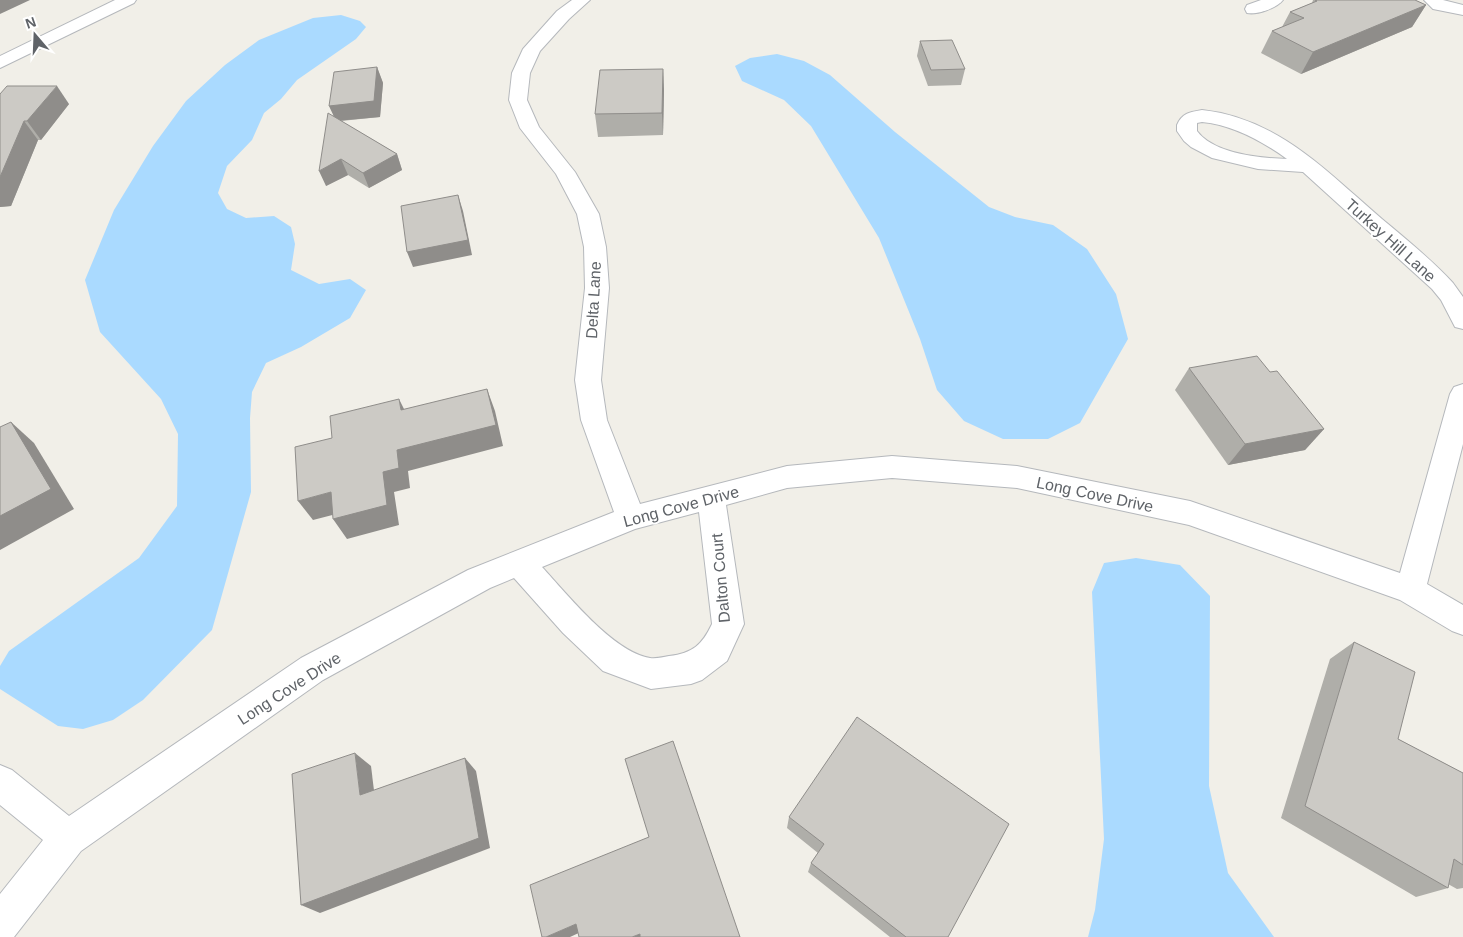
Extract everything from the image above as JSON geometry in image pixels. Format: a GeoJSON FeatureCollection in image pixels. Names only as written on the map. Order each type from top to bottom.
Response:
{"type":"FeatureCollection","features":[{"type":"Feature","properties":{"kind":"street"},"geometry":{"type":"LineString","coordinates":[[0,63],[128,0]]}},
{"type":"Feature","properties":{"kind":"street","name":"Delta Lane"},"geometry":{"type":"LineString","coordinates":[[582,0],[563,15],[532,49],[521,73],[518,100],[530,128],[565,172],[588,214],[595,247],[597,288],[588,380],[594,420],[631,518]]}},
{"type":"Feature","properties":{"kind":"street"},"geometry":{"type":"LineString","coordinates":[[1253,9],[1275,0]]}},
{"type":"Feature","properties":{"kind":"street"},"geometry":{"type":"LineString","coordinates":[[1432,0],[1440,5],[1463,10]]}},
{"type":"Feature","properties":{"kind":"street","name":"Turkey Hill Lane"},"geometry":{"type":"LineString","coordinates":[[1311,166],[1248,161],[1221,154],[1206,148],[1192,138],[1185,129],[1186,123],[1189,120],[1207,116],[1231,122],[1263,135],[1311,166],[1448,291],[1463,321]]}},
{"type":"Feature","properties":{"kind":"street"},"geometry":{"type":"LineString","coordinates":[[1410,590],[1463,394]]}},
{"type":"Feature","properties":{"kind":"street","name":"Long Cove Drive"},"geometry":{"type":"LineString","coordinates":[[0,924],[68,838],[312,669],[479,579],[631,518],[787,477],[892,467],[1017,477],[1190,514],[1410,590],[1463,621]]}},
{"type":"Feature","properties":{"kind":"street","name":"Dalton Court"},"geometry":{"type":"LineString","coordinates":[[518,564],[574,623],[614,660],[651,674],[691,669],[716,650],[728,624],[712,497]]}},
{"type":"Feature","properties":{"kind":"street"},"geometry":{"type":"LineString","coordinates":[[0,782],[68,838]]}},
{"type":"Feature","properties":{"kind":"water"},"geometry":{"type":"Polygon","coordinates":[[[341,15],[360,21],[366,27],[356,39],[297,80],[281,99],[264,113],[252,140],[227,166],[218,193],[227,209],[246,218],[274,216],[291,227],[295,244],[291,270],[319,284],[350,279],[366,290],[350,318],[301,347],[266,363],[252,392],[250,418],[251,492],[212,630],[143,700],[113,720],[83,729],[58,726],[0,689],[0,666],[9,651],[139,558],[177,506],[178,434],[161,399],[100,332],[85,280],[114,210],[153,146],[186,101],[225,65],[259,40],[313,18],[341,15]]]}},
{"type":"Feature","properties":{"kind":"water"},"geometry":{"type":"Polygon","coordinates":[[[777,54],[804,61],[830,75],[895,132],[989,207],[1015,217],[1053,225],[1087,249],[1116,294],[1128,339],[1080,423],[1048,439],[1003,439],[964,421],[937,390],[920,339],[879,238],[811,126],[784,100],[742,81],[735,66],[750,58],[777,54]]]}},
{"type":"Feature","properties":{"kind":"water"},"geometry":{"type":"Polygon","coordinates":[[[1136,558],[1180,565],[1210,596],[1209,786],[1228,873],[1274,937],[1088,937],[1095,910],[1104,839],[1092,592],[1104,563],[1136,558]]]}},
{"type":"Feature","properties":{"kind":"building"},"geometry":{"type":"Polygon","coordinates":[[[1315,0],[1415,0],[1426,5],[1313,52],[1272,31],[1304,18],[1290,12],[1317,1],[1315,0]]]}},
{"type":"Feature","properties":{"kind":"building"},"geometry":{"type":"Polygon","coordinates":[[[952,40],[965,69],[931,70],[920,41],[952,40]]]}},
{"type":"Feature","properties":{"kind":"building"},"geometry":{"type":"Polygon","coordinates":[[[377,67],[374,101],[329,106],[334,72],[377,67]]]}},
{"type":"Feature","properties":{"kind":"building"},"geometry":{"type":"Polygon","coordinates":[[[663,69],[662,113],[595,114],[600,70],[663,69]]]}},
{"type":"Feature","properties":{"kind":"building"},"geometry":{"type":"Polygon","coordinates":[[[7,86],[57,86],[27,121],[24,121],[0,177],[0,94],[7,86]]]}},
{"type":"Feature","properties":{"kind":"building"},"geometry":{"type":"Polygon","coordinates":[[[328,113],[397,154],[363,173],[341,159],[319,171],[328,113]]]}},
{"type":"Feature","properties":{"kind":"building"},"geometry":{"type":"Polygon","coordinates":[[[458,195],[468,240],[407,252],[401,206],[458,195]]]}},
{"type":"Feature","properties":{"kind":"building"},"geometry":{"type":"Polygon","coordinates":[[[1257,356],[1270,372],[1277,371],[1324,429],[1245,444],[1189,368],[1257,356]]]}},
{"type":"Feature","properties":{"kind":"building"},"geometry":{"type":"Polygon","coordinates":[[[487,389],[496,425],[397,450],[399,468],[383,472],[387,505],[333,519],[331,492],[298,501],[295,447],[332,438],[330,416],[399,399],[401,410],[487,389]]]}},
{"type":"Feature","properties":{"kind":"building"},"geometry":{"type":"Polygon","coordinates":[[[11,422],[51,489],[0,516],[0,427],[11,422]]]}},
{"type":"Feature","properties":{"kind":"building"},"geometry":{"type":"Polygon","coordinates":[[[1354,642],[1415,672],[1398,739],[1463,773],[1463,865],[1454,859],[1448,888],[1305,806],[1354,642]]]}},
{"type":"Feature","properties":{"kind":"building"},"geometry":{"type":"Polygon","coordinates":[[[857,717],[1009,824],[948,937],[906,937],[811,863],[824,844],[789,817],[857,717]]]}},
{"type":"Feature","properties":{"kind":"building"},"geometry":{"type":"Polygon","coordinates":[[[673,741],[740,937],[640,937],[640,934],[632,937],[579,937],[576,924],[542,937],[530,885],[649,837],[625,759],[673,741]]]}},
{"type":"Feature","properties":{"kind":"building"},"geometry":{"type":"Polygon","coordinates":[[[355,753],[360,795],[465,758],[479,838],[301,905],[292,774],[355,753]]]}}]}
